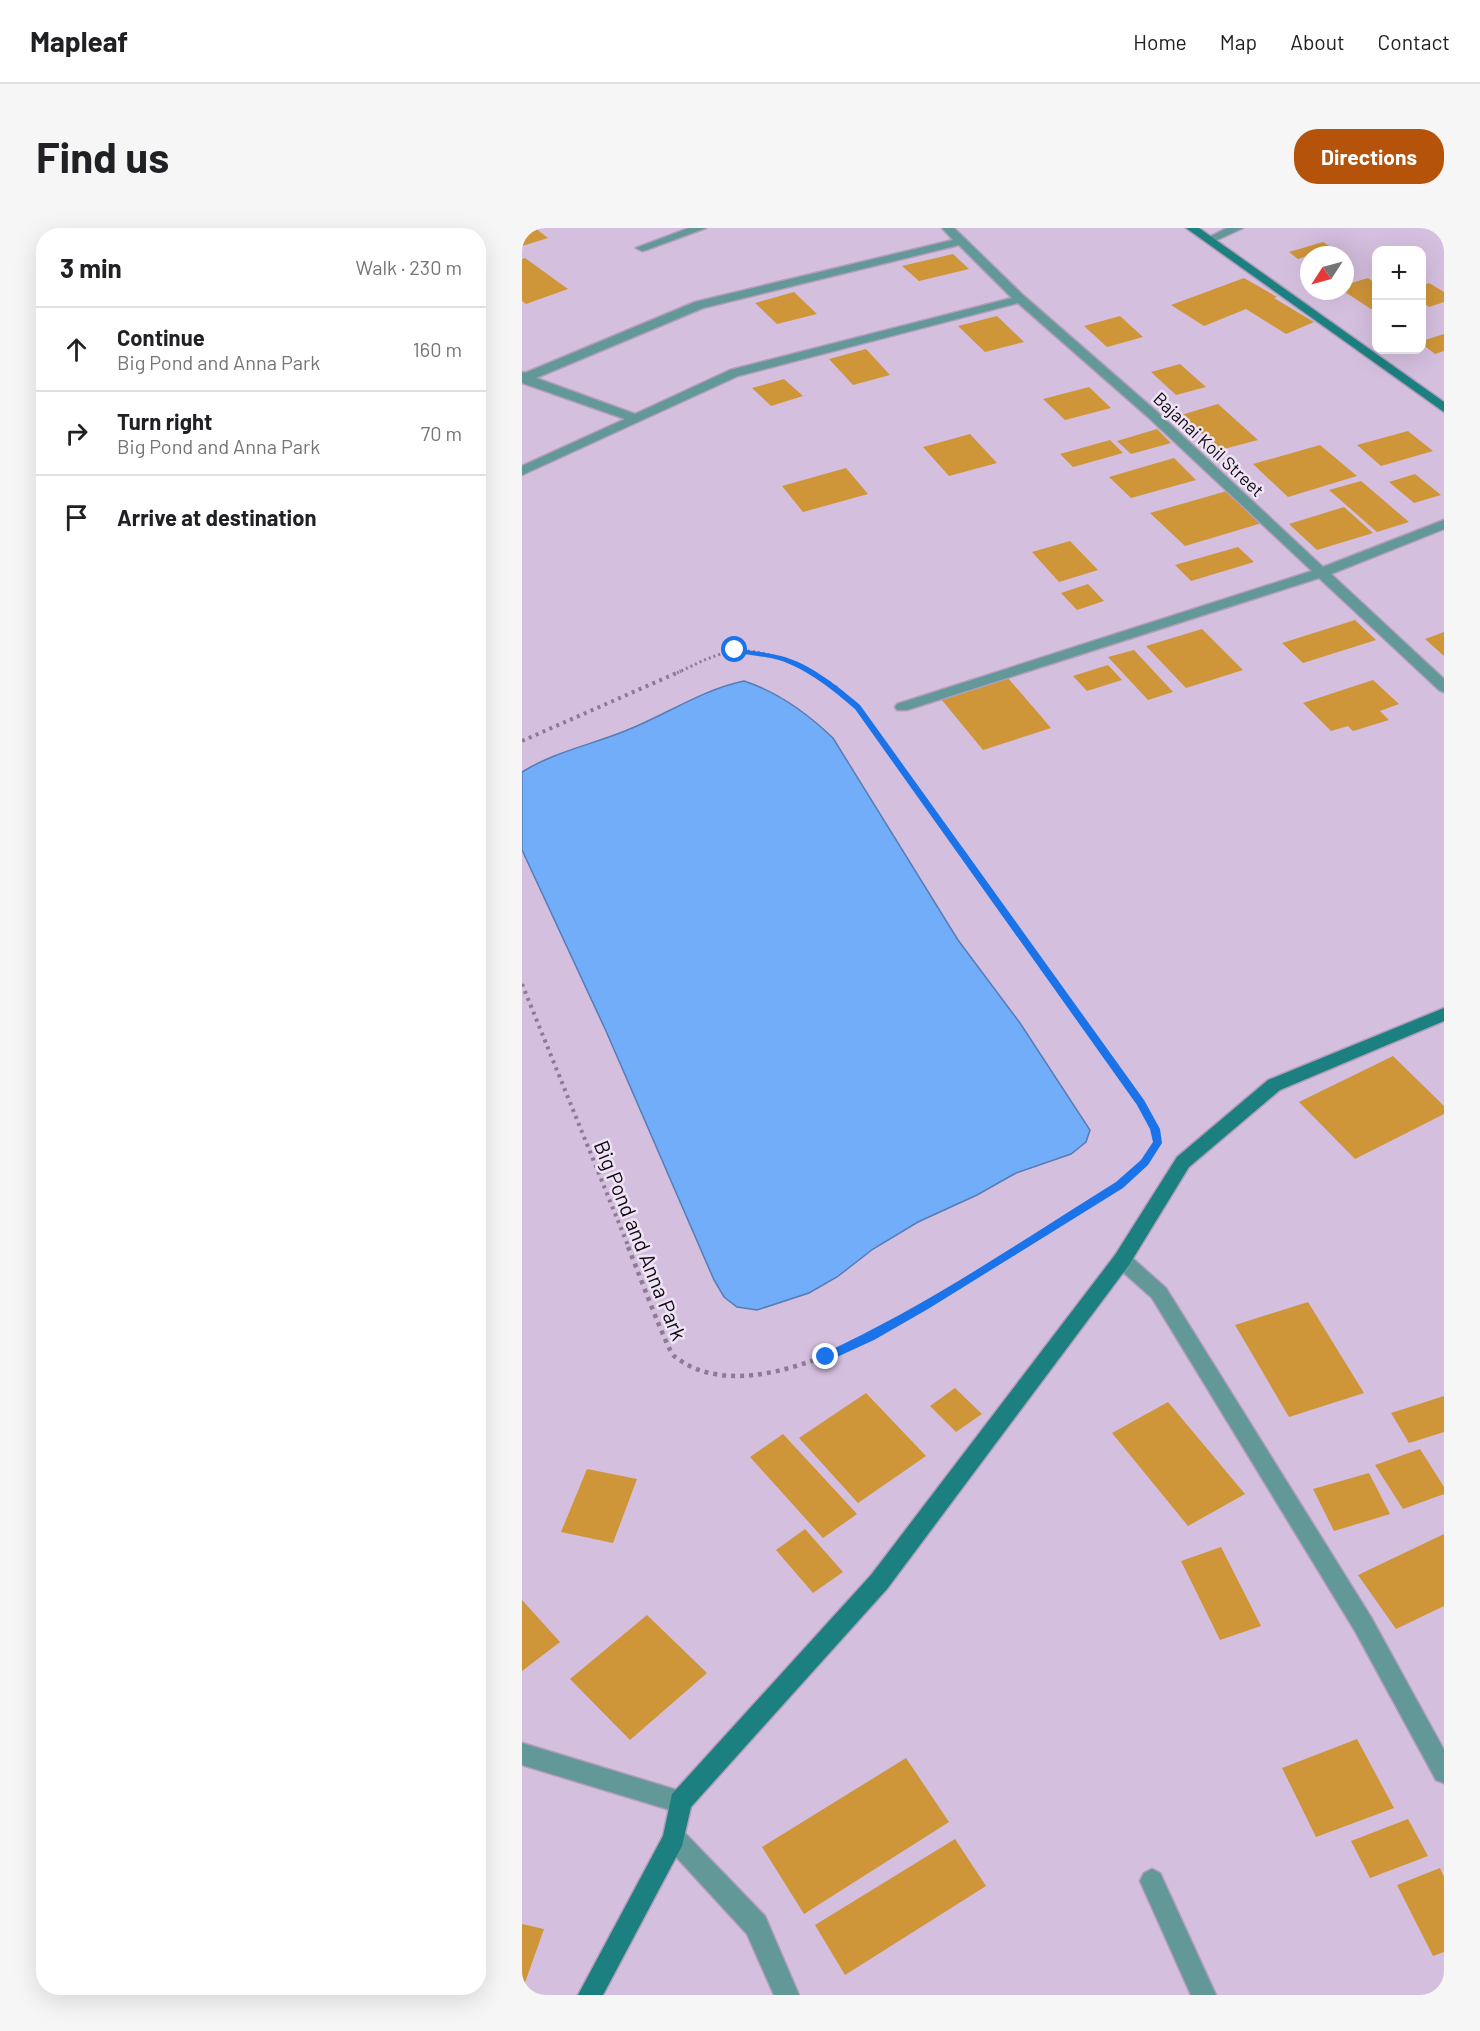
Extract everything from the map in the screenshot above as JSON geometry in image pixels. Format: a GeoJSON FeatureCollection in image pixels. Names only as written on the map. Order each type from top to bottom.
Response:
{"type":"FeatureCollection","features":[{"type":"Feature","properties":{"kind":"street"},"geometry":{"type":"LineString","coordinates":[[642,248],[674,232],[700,228]]}},
{"type":"Feature","properties":{"kind":"street","name":"Bajanai Koil Street"},"geometry":{"type":"LineString","coordinates":[[948,228],[1020,299],[1152,414],[1444,687]]}},
{"type":"Feature","properties":{"kind":"street"},"geometry":{"type":"LineString","coordinates":[[1192,228],[1211,239],[1444,408]]}},
{"type":"Feature","properties":{"kind":"street"},"geometry":{"type":"LineString","coordinates":[[1211,239],[1237,228]]}},
{"type":"Feature","properties":{"kind":"street"},"geometry":{"type":"LineString","coordinates":[[523,377],[699,305],[962,241]]}},
{"type":"Feature","properties":{"kind":"street"},"geometry":{"type":"LineString","coordinates":[[522,471],[734,373],[1020,299]]}},
{"type":"Feature","properties":{"kind":"street"},"geometry":{"type":"LineString","coordinates":[[523,377],[635,418]]}},
{"type":"Feature","properties":{"kind":"street"},"geometry":{"type":"LineString","coordinates":[[902,707],[1320,573],[1444,524]]}},
{"type":"Feature","properties":{"kind":"street"},"geometry":{"type":"LineString","coordinates":[[590,1995],[674,1838],[680,1802],[879,1582],[1122,1260],[1183,1162],[1274,1085],[1444,1014]]}},
{"type":"Feature","properties":{"kind":"street"},"geometry":{"type":"LineString","coordinates":[[1122,1260],[1159,1293],[1363,1624],[1444,1772]]}},
{"type":"Feature","properties":{"kind":"street"},"geometry":{"type":"LineString","coordinates":[[522,1754],[680,1802]]}},
{"type":"Feature","properties":{"kind":"street"},"geometry":{"type":"LineString","coordinates":[[674,1838],[756,1925],[787,1995]]}},
{"type":"Feature","properties":{"kind":"street"},"geometry":{"type":"LineString","coordinates":[[1152,1881],[1203,1995]]}},
{"type":"Feature","properties":{"kind":"path"},"geometry":{"type":"LineString","coordinates":[[522,741],[706,660],[735,650],[780,658],[835,687],[858,707],[1141,1102],[1155,1129],[1158,1143],[1153,1149]]}},
{"type":"Feature","properties":{"kind":"path","name":"Big Pond and Anna Park"},"geometry":{"type":"LineString","coordinates":[[522,984],[672,1355],[684,1364],[709,1373],[768,1374],[826,1357],[870,1337],[1120,1185],[1149,1156]]}},
{"type":"Feature","properties":{"kind":"water"},"geometry":{"type":"Polygon","coordinates":[[[744,681],[769,691],[792,705],[833,738],[958,940],[1020,1023],[1090,1130],[1086,1142],[1071,1154],[1016,1173],[977,1195],[918,1222],[873,1249],[837,1277],[809,1293],[757,1310],[737,1307],[724,1297],[714,1280],[606,1031],[522,850],[522,772],[559,754],[640,725],[713,690],[744,681]]]}},
{"type":"Feature","properties":{"kind":"building"},"geometry":{"type":"Polygon","coordinates":[[[522,228],[535,228],[548,238],[522,246],[522,228]]]}},
{"type":"Feature","properties":{"kind":"building"},"geometry":{"type":"Polygon","coordinates":[[[1323,242],[1329,246],[1309,246],[1323,242]]]}},
{"type":"Feature","properties":{"kind":"building"},"geometry":{"type":"Polygon","coordinates":[[[1300,249],[1300,258],[1298,259],[1289,252],[1300,249]]]}},
{"type":"Feature","properties":{"kind":"building"},"geometry":{"type":"Polygon","coordinates":[[[953,254],[969,269],[919,281],[902,266],[953,254]]]}},
{"type":"Feature","properties":{"kind":"building"},"geometry":{"type":"Polygon","coordinates":[[[525,258],[568,289],[526,304],[522,301],[522,259],[525,258]]]}},
{"type":"Feature","properties":{"kind":"building"},"geometry":{"type":"Polygon","coordinates":[[[1244,278],[1314,322],[1286,334],[1246,309],[1204,326],[1171,305],[1244,278]]]}},
{"type":"Feature","properties":{"kind":"building"},"geometry":{"type":"Polygon","coordinates":[[[1368,278],[1372,281],[1372,309],[1354,298],[1354,282],[1368,278]]]}},
{"type":"Feature","properties":{"kind":"building"},"geometry":{"type":"Polygon","coordinates":[[[1429,283],[1444,292],[1444,302],[1429,307],[1426,305],[1426,284],[1429,283]]]}},
{"type":"Feature","properties":{"kind":"building"},"geometry":{"type":"Polygon","coordinates":[[[794,292],[817,314],[777,324],[755,303],[794,292]]]}},
{"type":"Feature","properties":{"kind":"building"},"geometry":{"type":"Polygon","coordinates":[[[997,316],[1024,342],[985,352],[958,326],[997,316]]]}},
{"type":"Feature","properties":{"kind":"building"},"geometry":{"type":"Polygon","coordinates":[[[1120,316],[1143,337],[1107,347],[1084,326],[1120,316]]]}},
{"type":"Feature","properties":{"kind":"building"},"geometry":{"type":"Polygon","coordinates":[[[1444,334],[1444,351],[1435,354],[1426,347],[1426,340],[1444,334]]]}},
{"type":"Feature","properties":{"kind":"building"},"geometry":{"type":"Polygon","coordinates":[[[866,349],[890,375],[853,385],[829,359],[866,349]]]}},
{"type":"Feature","properties":{"kind":"building"},"geometry":{"type":"Polygon","coordinates":[[[1180,364],[1206,387],[1176,395],[1151,372],[1180,364]]]}},
{"type":"Feature","properties":{"kind":"building"},"geometry":{"type":"Polygon","coordinates":[[[784,379],[803,396],[771,406],[752,388],[784,379]]]}},
{"type":"Feature","properties":{"kind":"building"},"geometry":{"type":"Polygon","coordinates":[[[1089,387],[1111,408],[1065,420],[1043,399],[1089,387]]]}},
{"type":"Feature","properties":{"kind":"building"},"geometry":{"type":"Polygon","coordinates":[[[1218,404],[1258,440],[1220,450],[1181,415],[1218,404]]]}},
{"type":"Feature","properties":{"kind":"building"},"geometry":{"type":"Polygon","coordinates":[[[1157,429],[1171,443],[1131,454],[1117,441],[1157,429]]]}},
{"type":"Feature","properties":{"kind":"building"},"geometry":{"type":"Polygon","coordinates":[[[1408,431],[1433,451],[1381,466],[1357,445],[1408,431]]]}},
{"type":"Feature","properties":{"kind":"building"},"geometry":{"type":"Polygon","coordinates":[[[970,434],[997,463],[949,476],[923,447],[970,434]]]}},
{"type":"Feature","properties":{"kind":"building"},"geometry":{"type":"Polygon","coordinates":[[[1110,440],[1123,453],[1073,467],[1060,454],[1110,440]]]}},
{"type":"Feature","properties":{"kind":"building"},"geometry":{"type":"Polygon","coordinates":[[[1320,445],[1357,476],[1288,497],[1253,464],[1320,445]]]}},
{"type":"Feature","properties":{"kind":"building"},"geometry":{"type":"Polygon","coordinates":[[[1174,458],[1196,480],[1131,498],[1109,477],[1174,458]]]}},
{"type":"Feature","properties":{"kind":"building"},"geometry":{"type":"Polygon","coordinates":[[[846,468],[868,494],[803,512],[782,486],[846,468]]]}},
{"type":"Feature","properties":{"kind":"building"},"geometry":{"type":"Polygon","coordinates":[[[1415,474],[1441,495],[1414,503],[1389,482],[1415,474]]]}},
{"type":"Feature","properties":{"kind":"building"},"geometry":{"type":"Polygon","coordinates":[[[1361,481],[1409,522],[1377,532],[1329,490],[1361,481]]]}},
{"type":"Feature","properties":{"kind":"building"},"geometry":{"type":"Polygon","coordinates":[[[1227,491],[1262,523],[1185,546],[1150,513],[1227,491]]]}},
{"type":"Feature","properties":{"kind":"building"},"geometry":{"type":"Polygon","coordinates":[[[1344,507],[1373,533],[1317,550],[1289,524],[1344,507]]]}},
{"type":"Feature","properties":{"kind":"building"},"geometry":{"type":"Polygon","coordinates":[[[1070,541],[1098,570],[1059,582],[1032,552],[1070,541]]]}},
{"type":"Feature","properties":{"kind":"building"},"geometry":{"type":"Polygon","coordinates":[[[1238,547],[1254,562],[1191,581],[1175,565],[1238,547]]]}},
{"type":"Feature","properties":{"kind":"building"},"geometry":{"type":"Polygon","coordinates":[[[1088,584],[1104,601],[1077,610],[1061,593],[1088,584]]]}},
{"type":"Feature","properties":{"kind":"building"},"geometry":{"type":"Polygon","coordinates":[[[1355,620],[1376,640],[1303,663],[1282,643],[1355,620]]]}},
{"type":"Feature","properties":{"kind":"building"},"geometry":{"type":"Polygon","coordinates":[[[1202,629],[1243,670],[1186,688],[1146,646],[1202,629]]]}},
{"type":"Feature","properties":{"kind":"building"},"geometry":{"type":"Polygon","coordinates":[[[1444,632],[1444,656],[1425,639],[1444,632]]]}},
{"type":"Feature","properties":{"kind":"building"},"geometry":{"type":"Polygon","coordinates":[[[1134,650],[1173,692],[1148,700],[1108,657],[1134,650]]]}},
{"type":"Feature","properties":{"kind":"building"},"geometry":{"type":"Polygon","coordinates":[[[1108,665],[1122,680],[1087,691],[1073,676],[1108,665]]]}},
{"type":"Feature","properties":{"kind":"building"},"geometry":{"type":"Polygon","coordinates":[[[1008,678],[1051,728],[983,750],[941,699],[1008,678]]]}},
{"type":"Feature","properties":{"kind":"building"},"geometry":{"type":"Polygon","coordinates":[[[1373,680],[1399,704],[1380,711],[1389,720],[1353,731],[1348,726],[1331,731],[1303,703],[1373,680]]]}},
{"type":"Feature","properties":{"kind":"building"},"geometry":{"type":"Polygon","coordinates":[[[1393,1056],[1444,1106],[1444,1114],[1355,1159],[1299,1102],[1393,1056]]]}},
{"type":"Feature","properties":{"kind":"building"},"geometry":{"type":"Polygon","coordinates":[[[1308,1302],[1364,1393],[1289,1417],[1235,1325],[1308,1302]]]}},
{"type":"Feature","properties":{"kind":"building"},"geometry":{"type":"Polygon","coordinates":[[[955,1388],[982,1414],[956,1432],[930,1406],[955,1388]]]}},
{"type":"Feature","properties":{"kind":"building"},"geometry":{"type":"Polygon","coordinates":[[[866,1393],[926,1456],[858,1503],[799,1438],[866,1393]]]}},
{"type":"Feature","properties":{"kind":"building"},"geometry":{"type":"Polygon","coordinates":[[[1444,1396],[1444,1432],[1409,1443],[1391,1413],[1444,1396]]]}},
{"type":"Feature","properties":{"kind":"building"},"geometry":{"type":"Polygon","coordinates":[[[1168,1402],[1245,1494],[1188,1526],[1112,1433],[1168,1402]]]}},
{"type":"Feature","properties":{"kind":"building"},"geometry":{"type":"Polygon","coordinates":[[[783,1434],[857,1514],[823,1538],[750,1457],[783,1434]]]}},
{"type":"Feature","properties":{"kind":"building"},"geometry":{"type":"Polygon","coordinates":[[[1420,1449],[1444,1487],[1444,1494],[1403,1509],[1375,1465],[1420,1449]]]}},
{"type":"Feature","properties":{"kind":"building"},"geometry":{"type":"Polygon","coordinates":[[[587,1469],[637,1479],[613,1543],[561,1532],[587,1469]]]}},
{"type":"Feature","properties":{"kind":"building"},"geometry":{"type":"Polygon","coordinates":[[[1369,1473],[1390,1514],[1334,1531],[1313,1489],[1369,1473]]]}},
{"type":"Feature","properties":{"kind":"building"},"geometry":{"type":"Polygon","coordinates":[[[805,1529],[843,1572],[813,1593],[776,1550],[805,1529]]]}},
{"type":"Feature","properties":{"kind":"building"},"geometry":{"type":"Polygon","coordinates":[[[1444,1534],[1444,1606],[1396,1629],[1358,1575],[1444,1534]]]}},
{"type":"Feature","properties":{"kind":"building"},"geometry":{"type":"Polygon","coordinates":[[[1221,1547],[1261,1626],[1220,1640],[1181,1561],[1221,1547]]]}},
{"type":"Feature","properties":{"kind":"building"},"geometry":{"type":"Polygon","coordinates":[[[522,1600],[560,1642],[522,1671],[522,1600]]]}},
{"type":"Feature","properties":{"kind":"building"},"geometry":{"type":"Polygon","coordinates":[[[647,1615],[707,1673],[630,1740],[570,1679],[647,1615]]]}},
{"type":"Feature","properties":{"kind":"building"},"geometry":{"type":"Polygon","coordinates":[[[1357,1739],[1394,1808],[1316,1837],[1282,1768],[1357,1739]]]}},
{"type":"Feature","properties":{"kind":"building"},"geometry":{"type":"Polygon","coordinates":[[[906,1758],[949,1822],[804,1914],[762,1847],[906,1758]]]}},
{"type":"Feature","properties":{"kind":"building"},"geometry":{"type":"Polygon","coordinates":[[[1408,1819],[1428,1856],[1370,1878],[1351,1841],[1408,1819]]]}},
{"type":"Feature","properties":{"kind":"building"},"geometry":{"type":"Polygon","coordinates":[[[955,1839],[986,1886],[845,1975],[815,1925],[955,1839]]]}},
{"type":"Feature","properties":{"kind":"building"},"geometry":{"type":"Polygon","coordinates":[[[1440,1868],[1444,1877],[1444,1952],[1433,1956],[1397,1885],[1440,1868]]]}},
{"type":"Feature","properties":{"kind":"building"},"geometry":{"type":"Polygon","coordinates":[[[522,1924],[544,1929],[522,1991],[522,1924]]]}},
{"type":"Feature","properties":{"kind":"route"},"geometry":{"type":"LineString","coordinates":[[735,650],[791,662],[835,687],[858,707],[1141,1102],[1155,1129],[1158,1143],[1144,1163],[1120,1185],[925,1306],[870,1337],[826,1357]]}}]}
